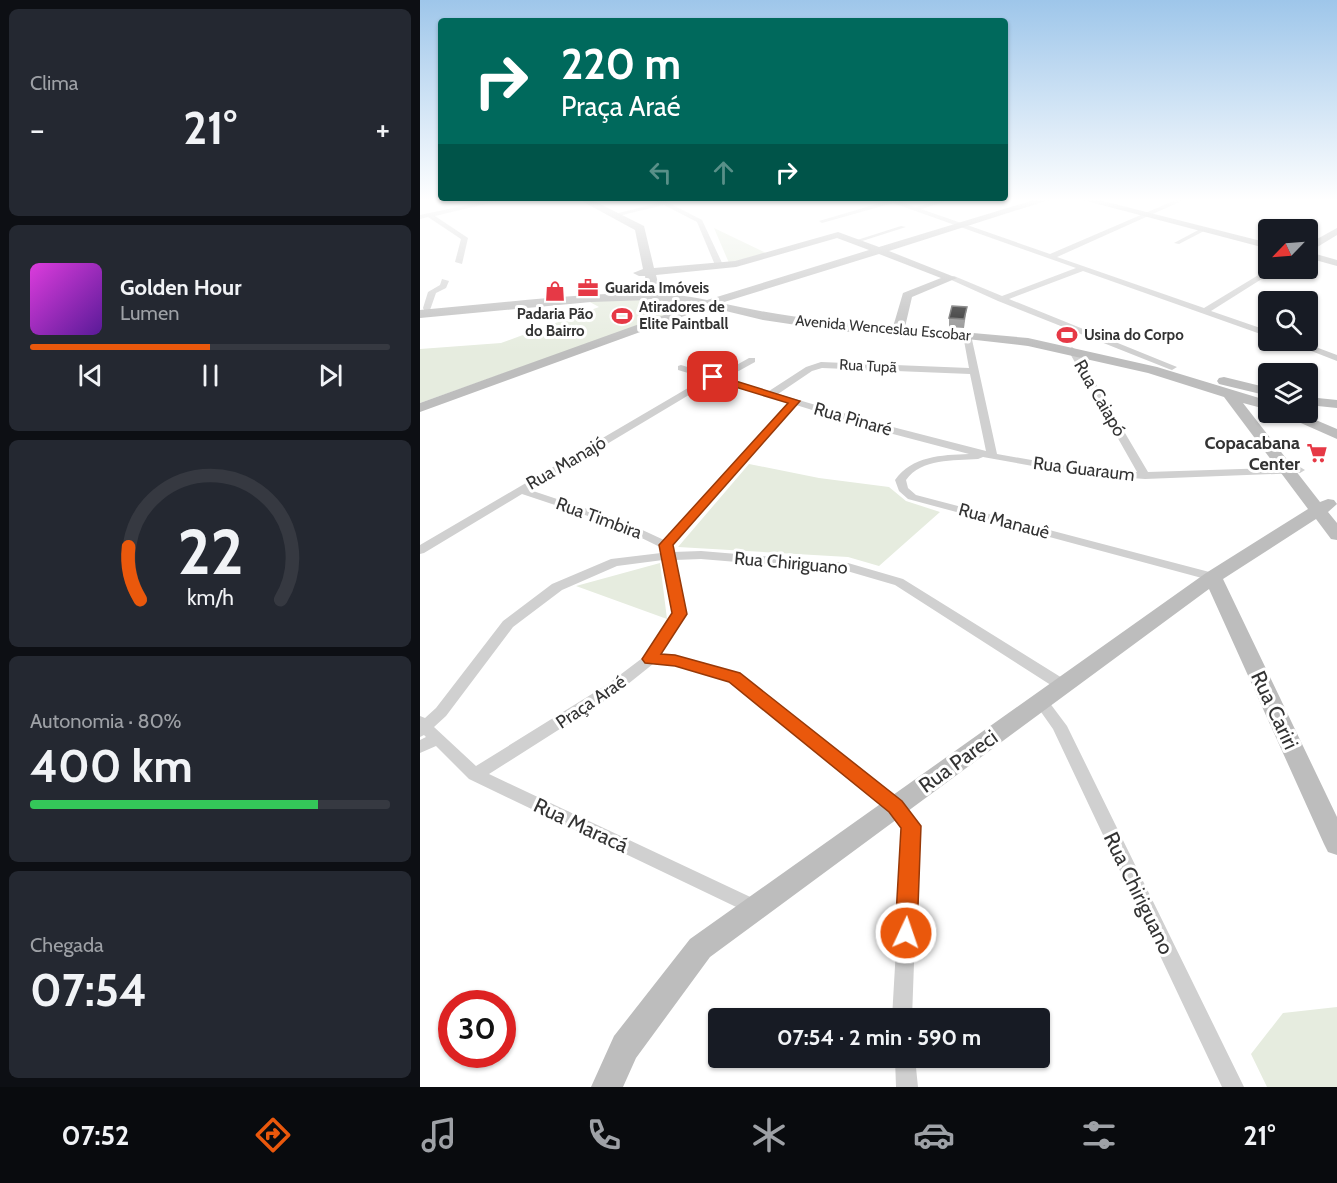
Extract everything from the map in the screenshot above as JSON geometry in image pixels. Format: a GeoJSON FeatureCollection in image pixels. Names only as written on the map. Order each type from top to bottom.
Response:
{"type":"FeatureCollection","features":[{"type":"Feature","properties":{"kind":"street"},"geometry":{"type":"LineString","coordinates":[[459,262],[462,250]]}},
{"type":"Feature","properties":{"kind":"street"},"geometry":{"type":"LineString","coordinates":[[635,250],[642,284]]}},
{"type":"Feature","properties":{"kind":"street"},"geometry":{"type":"LineString","coordinates":[[641,250],[642,284]]}},
{"type":"Feature","properties":{"kind":"street"},"geometry":{"type":"LineString","coordinates":[[712,250],[719,265]]}},
{"type":"Feature","properties":{"kind":"street"},"geometry":{"type":"LineString","coordinates":[[642,284],[719,265],[736,264],[786,250]]}},
{"type":"Feature","properties":{"kind":"street"},"geometry":{"type":"LineString","coordinates":[[420,408],[697,300],[745,292],[880,250],[1119,350],[1172,367]]}},
{"type":"Feature","properties":{"kind":"street"},"geometry":{"type":"LineString","coordinates":[[1033,250],[1258,330]]}},
{"type":"Feature","properties":{"kind":"street"},"geometry":{"type":"LineString","coordinates":[[1052,256],[1067,250]]}},
{"type":"Feature","properties":{"kind":"street"},"geometry":{"type":"LineString","coordinates":[[1318,258],[1337,263]]}},
{"type":"Feature","properties":{"kind":"street"},"geometry":{"type":"LineString","coordinates":[[1001,299],[1083,268]]}},
{"type":"Feature","properties":{"kind":"street"},"geometry":{"type":"LineString","coordinates":[[880,330],[898,328],[906,295],[951,278]]}},
{"type":"Feature","properties":{"kind":"street"},"geometry":{"type":"LineString","coordinates":[[1205,311],[1258,279]]}},
{"type":"Feature","properties":{"kind":"street"},"geometry":{"type":"LineString","coordinates":[[422,310],[432,292],[443,286],[445,282]]}},
{"type":"Feature","properties":{"kind":"street","name":"Avenida Wenceslau Escobar"},"geometry":{"type":"LineString","coordinates":[[642,284],[697,300],[822,321],[1035,338],[1119,350],[1258,398]]}},
{"type":"Feature","properties":{"kind":"street","name":"Avenida Wenceslau Escobar"},"geometry":{"type":"LineString","coordinates":[[422,310],[642,284],[697,300],[788,321],[1028,342],[1072,350],[1234,390]]}},
{"type":"Feature","properties":{"kind":"street"},"geometry":{"type":"LineString","coordinates":[[745,292],[739,299],[752,308]]}},
{"type":"Feature","properties":{"kind":"street"},"geometry":{"type":"LineString","coordinates":[[967,335],[992,455]]}},
{"type":"Feature","properties":{"kind":"street","name":"Rua Caiapó"},"geometry":{"type":"LineString","coordinates":[[1072,350],[1145,476]]}},
{"type":"Feature","properties":{"kind":"street"},"geometry":{"type":"LineString","coordinates":[[1318,351],[1337,358]]}},
{"type":"Feature","properties":{"kind":"street"},"geometry":{"type":"LineString","coordinates":[[1140,359],[1152,370]]}},
{"type":"Feature","properties":{"kind":"street","name":"Rua Manajó"},"geometry":{"type":"LineString","coordinates":[[420,550],[520,490],[716,378],[752,360]]}},
{"type":"Feature","properties":{"kind":"street","name":"Rua Tupã"},"geometry":{"type":"LineString","coordinates":[[771,394],[809,369],[821,365],[973,371]]}},
{"type":"Feature","properties":{"kind":"street","name":"Rua Pinaré"},"geometry":{"type":"LineString","coordinates":[[681,368],[946,446],[992,455]]}},
{"type":"Feature","properties":{"kind":"street"},"geometry":{"type":"LineString","coordinates":[[1234,390],[1261,428],[1327,509],[1337,536]]}},
{"type":"Feature","properties":{"kind":"street"},"geometry":{"type":"LineString","coordinates":[[422,726],[441,712],[508,624],[557,587],[615,562],[667,550],[795,401]]}},
{"type":"Feature","properties":{"kind":"street"},"geometry":{"type":"LineString","coordinates":[[1318,408],[1335,421]]}},
{"type":"Feature","properties":{"kind":"street"},"geometry":{"type":"LineString","coordinates":[[1318,416],[1335,421]]}},
{"type":"Feature","properties":{"kind":"street"},"geometry":{"type":"LineString","coordinates":[[1318,418],[1335,421]]}},
{"type":"Feature","properties":{"kind":"street"},"geometry":{"type":"LineString","coordinates":[[1261,423],[1261,428]]}},
{"type":"Feature","properties":{"kind":"street","name":"Rua Guaraum"},"geometry":{"type":"LineString","coordinates":[[992,455],[1076,471],[1145,476],[1294,470]]}},
{"type":"Feature","properties":{"kind":"street","name":"Rua Manauê"},"geometry":{"type":"LineString","coordinates":[[992,455],[915,465],[904,473],[900,480],[903,489],[912,497],[1213,577]]}},
{"type":"Feature","properties":{"kind":"street","name":"Rua Timbira"},"geometry":{"type":"LineString","coordinates":[[520,490],[619,524],[667,550]]}},
{"type":"Feature","properties":{"kind":"street","name":"Rua Pareci"},"geometry":{"type":"LineString","coordinates":[[607,1087],[625,1047],[700,948],[1213,577],[1327,509]]}},
{"type":"Feature","properties":{"kind":"street","name":"Praça Araé"},"geometry":{"type":"LineString","coordinates":[[475,775],[613,688],[650,659],[679,614],[667,550]]}},
{"type":"Feature","properties":{"kind":"street","name":"Rua Chiriguano"},"geometry":{"type":"LineString","coordinates":[[667,550],[700,555],[848,567],[899,582],[1062,685]]}},
{"type":"Feature","properties":{"kind":"street","name":"Rua Cariri"},"geometry":{"type":"LineString","coordinates":[[1213,577],[1337,844]]}},
{"type":"Feature","properties":{"kind":"street"},"geometry":{"type":"LineString","coordinates":[[650,659],[675,660],[734,677],[896,806],[911,826],[902,1008]]}},
{"type":"Feature","properties":{"kind":"street","name":"Rua Chiriguano"},"geometry":{"type":"LineString","coordinates":[[1041,702],[1059,726],[1233,1087]]}},
{"type":"Feature","properties":{"kind":"street","name":"Rua Maracá"},"geometry":{"type":"LineString","coordinates":[[422,726],[475,775],[755,908]]}},
{"type":"Feature","properties":{"kind":"street"},"geometry":{"type":"LineString","coordinates":[[420,747],[437,739]]}},
{"type":"Feature","properties":{"kind":"street"},"geometry":{"type":"LineString","coordinates":[[906,1068],[907,1087]]}},
{"type":"Feature","properties":{"kind":"shaded area"},"geometry":{"type":"Polygon","coordinates":[[[723,250],[759,250],[766,253],[729,263],[723,250]]]}},
{"type":"Feature","properties":{"kind":"shaded area"},"geometry":{"type":"Polygon","coordinates":[[[638,300],[691,307],[420,403],[420,349],[501,343],[599,307],[588,301],[638,300]]]}},
{"type":"Feature","properties":{"kind":"shaded area"},"geometry":{"type":"Polygon","coordinates":[[[749,464],[819,478],[889,487],[906,501],[940,512],[879,566],[848,557],[678,547],[749,464]]]}},
{"type":"Feature","properties":{"kind":"shaded area"},"geometry":{"type":"Polygon","coordinates":[[[660,563],[667,619],[576,586],[660,563]]]}},
{"type":"Feature","properties":{"kind":"shaded area"},"geometry":{"type":"Polygon","coordinates":[[[1337,1007],[1337,1087],[1267,1087],[1251,1054],[1283,1013],[1337,1007]]]}},
{"type":"Feature","properties":{"kind":"building"},"geometry":{"type":"Polygon","coordinates":[[[952,306],[967,307],[964,319],[949,318],[952,306]]]}},
{"type":"Feature","properties":{"kind":"place","name":"Guarida Imóveis"},"geometry":{"type":"Point","coordinates":[588,288]}},
{"type":"Feature","properties":{"kind":"place","name":"Padaria Pão do Bairro"},"geometry":{"type":"Point","coordinates":[555,291]}},
{"type":"Feature","properties":{"kind":"place","name":"Atiradores de Elite Paintball"},"geometry":{"type":"Point","coordinates":[622,316]}},
{"type":"Feature","properties":{"kind":"place","name":"Usina do Corpo"},"geometry":{"type":"Point","coordinates":[1067,335]}},
{"type":"Feature","properties":{"kind":"place","name":"Copacabana Center"},"geometry":{"type":"Point","coordinates":[1317,453]}},
{"type":"Feature","properties":{"kind":"route"},"geometry":{"type":"LineString","coordinates":[[713,377],[795,401],[666,545],[679,614],[650,659],[675,660],[734,677],[873,790],[896,806],[911,826],[906,933]]}}]}
